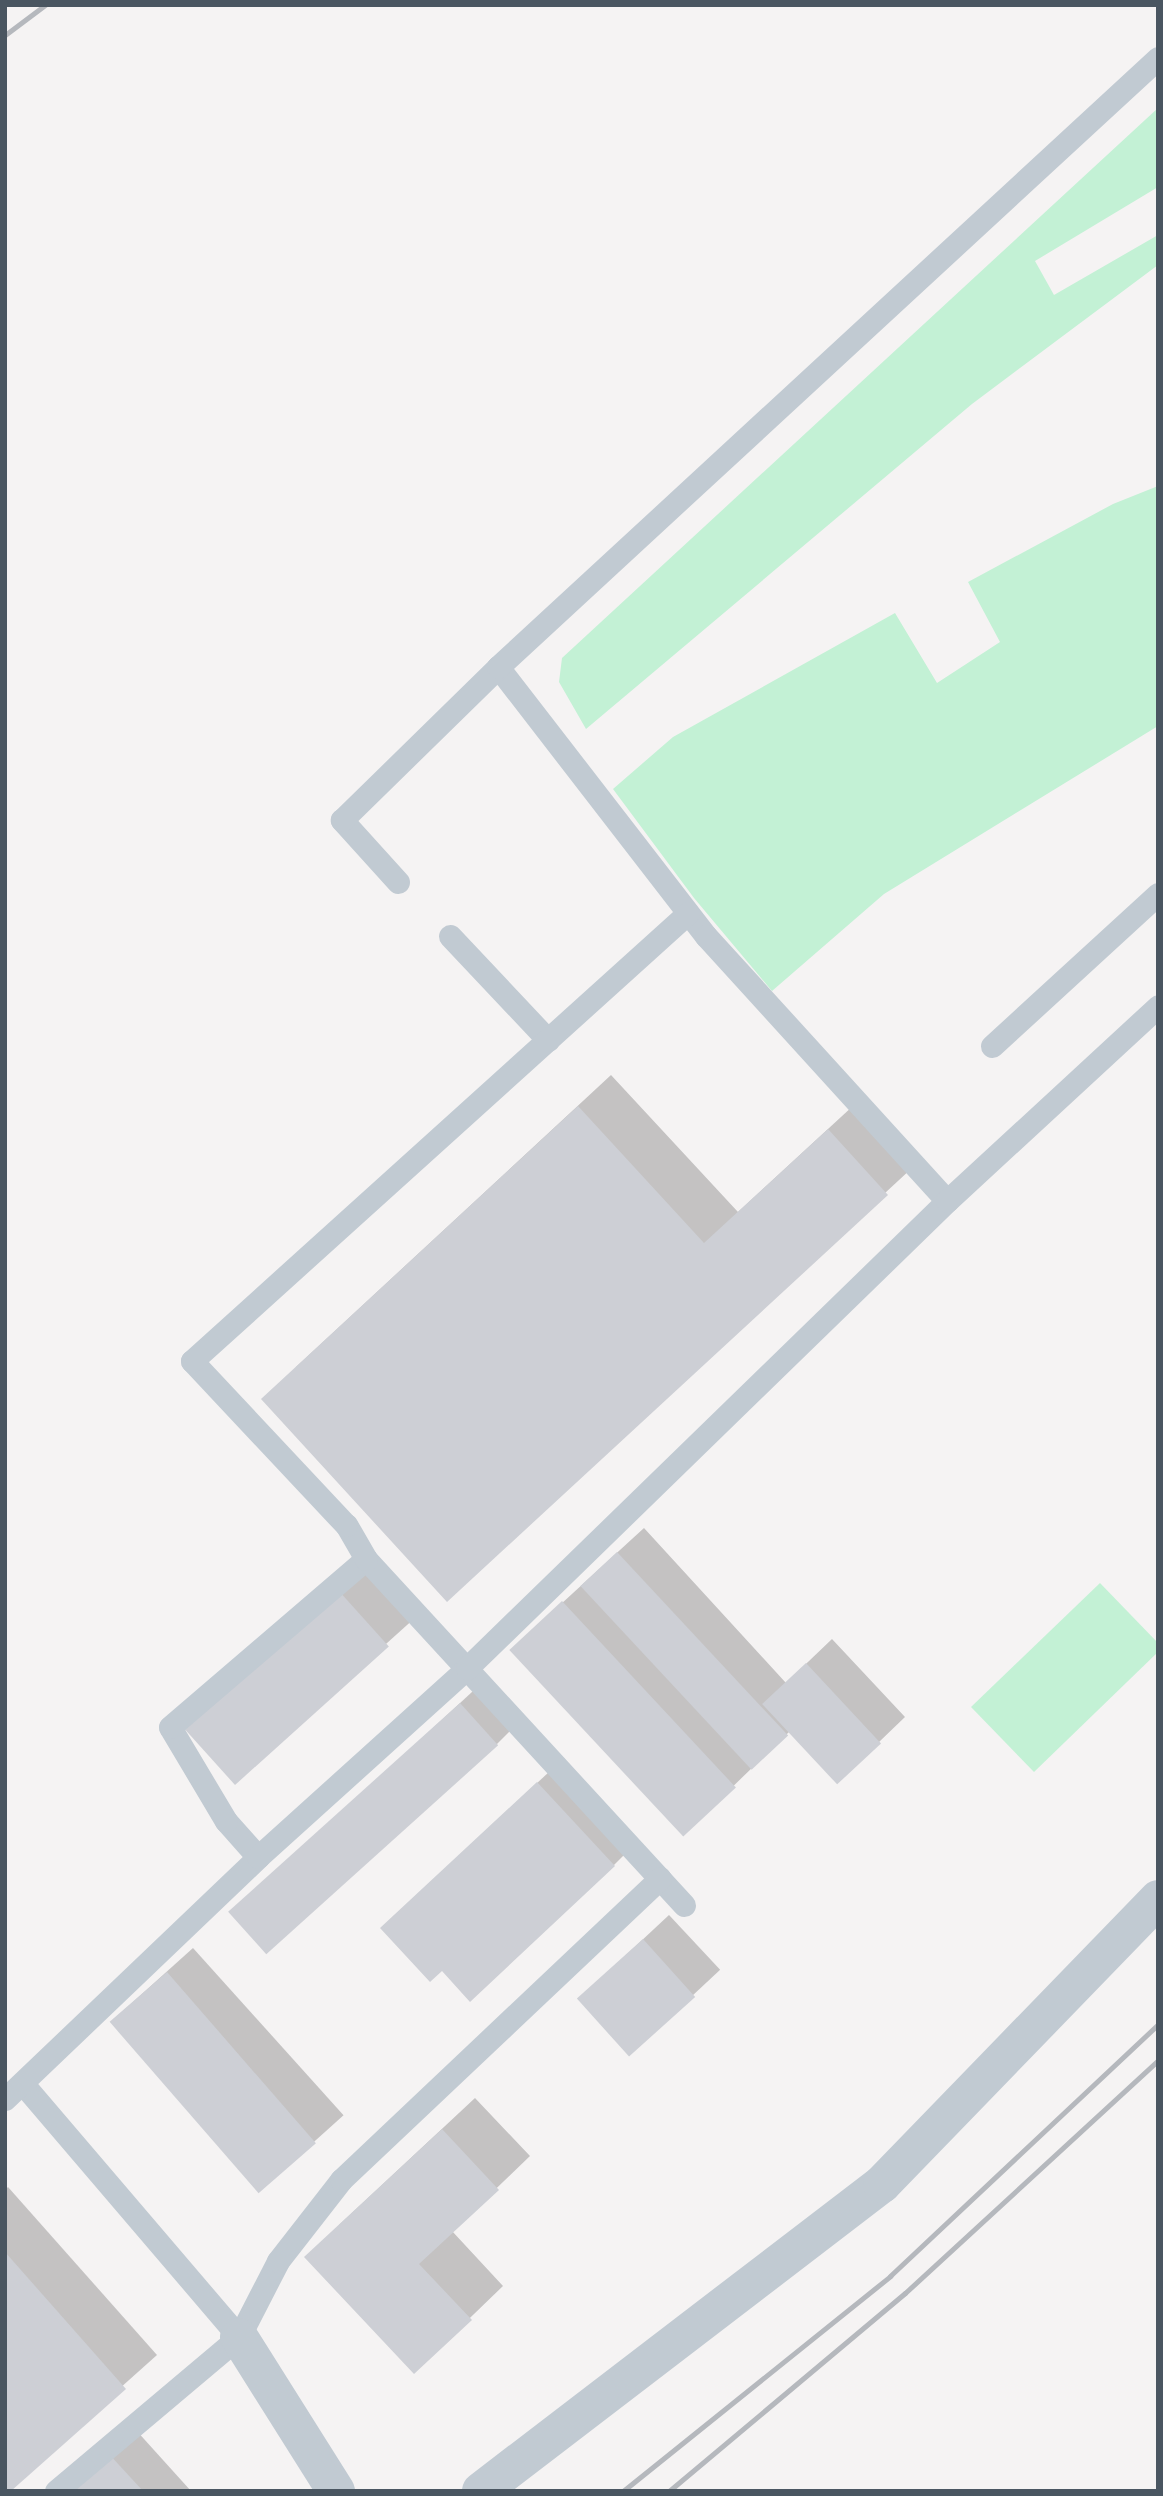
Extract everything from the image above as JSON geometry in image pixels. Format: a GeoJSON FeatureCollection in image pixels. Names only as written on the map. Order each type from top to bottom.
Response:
{"type":"FeatureCollection","features":[{"type":"Feature","properties":{"kind":"street"},"geometry":{"type":"LineString","coordinates":[[481,2491],[882,2184],[1158,1899]]}},
{"type":"Feature","properties":{"kind":"street"},"geometry":{"type":"LineString","coordinates":[[239,2337],[336,2491]]}},
{"type":"Feature","properties":{"kind":"lane"},"geometry":{"type":"LineString","coordinates":[[398,883],[342,820],[498,667],[1158,58]]}},
{"type":"Feature","properties":{"kind":"lane"},"geometry":{"type":"LineString","coordinates":[[498,667],[688,913],[947,1201]]}},
{"type":"Feature","properties":{"kind":"lane"},"geometry":{"type":"LineString","coordinates":[[992,1046],[1158,894]]}},
{"type":"Feature","properties":{"kind":"lane"},"geometry":{"type":"LineString","coordinates":[[684,1905],[366,1559],[346,1525],[192,1361],[688,913]]}},
{"type":"Feature","properties":{"kind":"lane"},"geometry":{"type":"LineString","coordinates":[[450,936],[548,1040]]}},
{"type":"Feature","properties":{"kind":"lane"},"geometry":{"type":"LineString","coordinates":[[5,2099],[258,1857],[467,1668],[947,1201],[1158,1006]]}},
{"type":"Feature","properties":{"kind":"lane"},"geometry":{"type":"LineString","coordinates":[[258,1857],[226,1821],[170,1727],[366,1559]]}},
{"type":"Feature","properties":{"kind":"lane"},"geometry":{"type":"LineString","coordinates":[[56,2491],[239,2337],[278,2261],[341,2180],[660,1878]]}},
{"type":"Feature","properties":{"kind":"lane"},"geometry":{"type":"LineString","coordinates":[[23,2084],[239,2337]]}},
{"type":"Feature","properties":{"kind":"green space"},"geometry":{"type":"Polygon","coordinates":[[[1158,108],[1158,187],[1035,261],[1054,295],[1158,235],[1158,265],[972,404],[586,729],[559,682],[562,658],[1158,108]]]}},
{"type":"Feature","properties":{"kind":"green space"},"geometry":{"type":"Polygon","coordinates":[[[1158,486],[1158,726],[884,894],[772,991],[694,898],[613,789],[673,737],[895,613],[937,683],[1000,642],[968,582],[1113,504],[1158,486]]]}},
{"type":"Feature","properties":{"kind":"green space"},"geometry":{"type":"Polygon","coordinates":[[[1100,1583],[1158,1643],[1158,1652],[1034,1772],[971,1707],[1100,1583]]]}},
{"type":"Feature","properties":{"kind":"building"},"geometry":{"type":"Polygon","coordinates":[[[578,1106],[704,1243],[828,1129],[888,1195],[447,1602],[261,1399],[578,1106]]]}},
{"type":"Feature","properties":{"kind":"building"},"geometry":{"type":"Polygon","coordinates":[[[617,1552],[788,1736],[752,1770],[580,1586],[617,1552]]]}},
{"type":"Feature","properties":{"kind":"building"},"geometry":{"type":"Polygon","coordinates":[[[338,1590],[389,1646],[235,1785],[184,1729],[338,1590]]]}},
{"type":"Feature","properties":{"kind":"building"},"geometry":{"type":"Polygon","coordinates":[[[562,1601],[736,1787],[683,1837],[509,1650],[562,1601]]]}},
{"type":"Feature","properties":{"kind":"building"},"geometry":{"type":"Polygon","coordinates":[[[806,1663],[881,1743],[837,1784],[762,1704],[806,1663]]]}},
{"type":"Feature","properties":{"kind":"building"},"geometry":{"type":"Polygon","coordinates":[[[460,1703],[498,1745],[266,1954],[228,1912],[460,1703]]]}},
{"type":"Feature","properties":{"kind":"building"},"geometry":{"type":"Polygon","coordinates":[[[537,1782],[615,1866],[470,2002],[442,1971],[430,1982],[380,1928],[537,1782]]]}},
{"type":"Feature","properties":{"kind":"building"},"geometry":{"type":"Polygon","coordinates":[[[643,1939],[695,1997],[629,2057],[577,1999],[643,1939]]]}},
{"type":"Feature","properties":{"kind":"building"},"geometry":{"type":"Polygon","coordinates":[[[167,1972],[316,2143],[259,2193],[110,2022],[167,1972]]]}},
{"type":"Feature","properties":{"kind":"building"},"geometry":{"type":"Polygon","coordinates":[[[442,2129],[499,2190],[419,2264],[472,2320],[414,2374],[304,2257],[442,2129]]]}},
{"type":"Feature","properties":{"kind":"building"},"geometry":{"type":"Polygon","coordinates":[[[5,2252],[126,2389],[11,2491],[5,2491],[5,2252]]]}},
{"type":"Feature","properties":{"kind":"building"},"geometry":{"type":"Polygon","coordinates":[[[108,2453],[143,2491],[67,2491],[108,2453]]]}},
{"type":"Feature","properties":{"kind":"railway"},"geometry":{"type":"LineString","coordinates":[[5,35],[45,5]]}},
{"type":"Feature","properties":{"kind":"railway"},"geometry":{"type":"LineString","coordinates":[[623,2491],[890,2276],[1158,2024]]}},
{"type":"Feature","properties":{"kind":"railway"},"geometry":{"type":"LineString","coordinates":[[669,2491],[905,2293],[1158,2060]]}}]}
